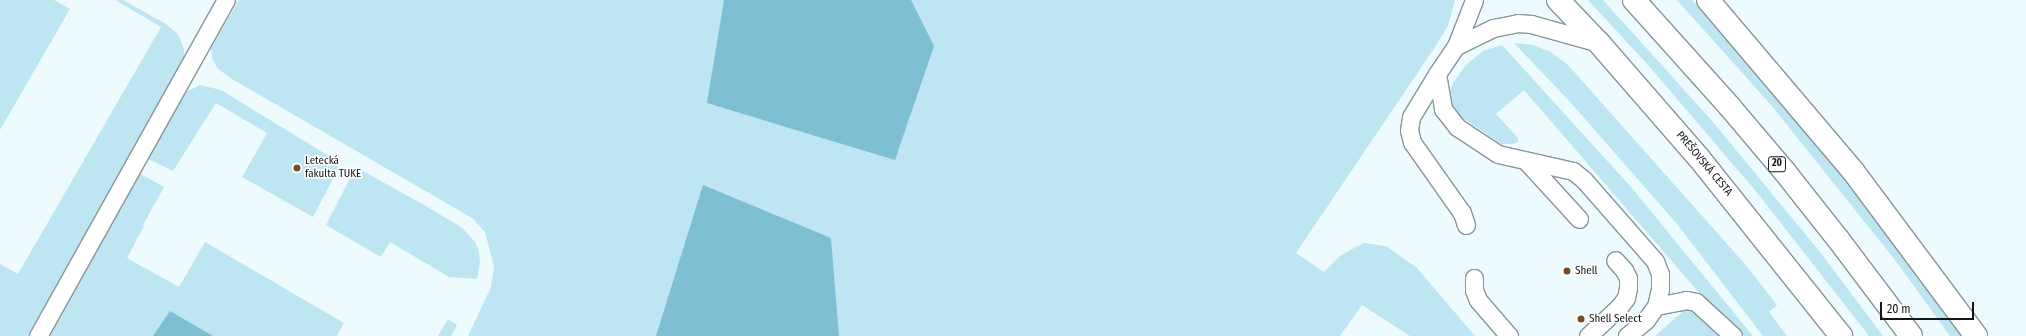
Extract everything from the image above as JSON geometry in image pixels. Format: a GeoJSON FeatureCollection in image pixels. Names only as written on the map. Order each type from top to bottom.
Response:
{"type":"FeatureCollection","features":[{"type":"Feature","properties":{"kind":"main road","name":"PREŠOVSKÁ CESTA"},"geometry":{"type":"LineString","coordinates":[[1558,0],[1599,43],[1699,158],[1841,336]]}},
{"type":"Feature","properties":{"kind":"main road","name":"20"},"geometry":{"type":"LineString","coordinates":[[1634,0],[1730,107],[1785,172],[1838,239],[1910,336]]}},
{"type":"Feature","properties":{"kind":"main road"},"geometry":{"type":"LineString","coordinates":[[1708,0],[1853,171],[1976,336]]}},
{"type":"Feature","properties":{"kind":"lane"},"geometry":{"type":"LineString","coordinates":[[38,336],[226,0]]}},
{"type":"Feature","properties":{"kind":"lane"},"geometry":{"type":"LineString","coordinates":[[1466,225],[1462,213],[1412,142],[1409,130],[1411,117],[1456,46],[1474,0]]}},
{"type":"Feature","properties":{"kind":"lane"},"geometry":{"type":"LineString","coordinates":[[1456,46],[1493,28],[1518,23],[1531,24],[1599,43]]}},
{"type":"Feature","properties":{"kind":"lane"},"geometry":{"type":"LineString","coordinates":[[1437,74],[1443,109],[1457,127],[1498,154],[1527,162],[1562,168],[1573,172],[1584,180],[1655,261],[1660,274],[1660,289],[1656,306],[1646,320],[1627,336]]}},
{"type":"Feature","properties":{"kind":"lane"},"geometry":{"type":"LineString","coordinates":[[1527,162],[1579,219]]}},
{"type":"Feature","properties":{"kind":"lane"},"geometry":{"type":"LineString","coordinates":[[1588,336],[1619,307],[1626,298],[1628,278],[1624,270],[1615,260]]}},
{"type":"Feature","properties":{"kind":"lane"},"geometry":{"type":"LineString","coordinates":[[1474,278],[1474,290],[1478,300],[1485,311],[1509,336]]}},
{"type":"Feature","properties":{"kind":"lane"},"geometry":{"type":"LineString","coordinates":[[1656,306],[1686,300],[1696,302],[1733,336]]}},
{"type":"Feature","properties":{"kind":"shaded area"},"geometry":{"type":"Polygon","coordinates":[[[0,0],[54,0],[70,9],[0,130],[0,0]]]}},
{"type":"Feature","properties":{"kind":"shaded area"},"geometry":{"type":"Polygon","coordinates":[[[115,0],[123,0],[166,24],[178,34],[184,49],[184,62],[27,336],[0,336],[0,264],[18,274],[161,27],[115,0]]]}},
{"type":"Feature","properties":{"kind":"shaded area"},"geometry":{"type":"Polygon","coordinates":[[[239,0],[1455,0],[1448,26],[1437,44],[1296,253],[1324,272],[1341,255],[1364,243],[1386,246],[1417,268],[1475,336],[1410,336],[1362,305],[1340,336],[468,336],[491,287],[494,266],[485,232],[472,218],[232,79],[218,69],[212,58],[211,48],[239,0]]]}},
{"type":"Feature","properties":{"kind":"shaded area"},"geometry":{"type":"Polygon","coordinates":[[[724,0],[911,0],[934,46],[895,160],[707,103],[724,0]]]}},
{"type":"Feature","properties":{"kind":"shaded area"},"geometry":{"type":"Polygon","coordinates":[[[1588,0],[1603,0],[1713,122],[1820,252],[1883,336],[1869,336],[1759,195],[1649,66],[1588,0]]]}},
{"type":"Feature","properties":{"kind":"shaded area"},"geometry":{"type":"Polygon","coordinates":[[[1677,0],[1692,0],[1824,151],[1964,336],[1950,336],[1895,260],[1771,105],[1677,0]]]}},
{"type":"Feature","properties":{"kind":"shaded area"},"geometry":{"type":"Polygon","coordinates":[[[1514,43],[1533,45],[1551,52],[1568,65],[1744,263],[1777,305],[1769,312],[1787,336],[1763,336],[1677,224],[1571,103],[1514,43]]]}},
{"type":"Feature","properties":{"kind":"shaded area"},"geometry":{"type":"Polygon","coordinates":[[[1502,45],[1631,187],[1753,336],[1745,336],[1701,295],[1524,90],[1496,114],[1518,138],[1518,142],[1513,144],[1501,144],[1457,114],[1448,96],[1453,83],[1466,65],[1483,51],[1502,45]]]}},
{"type":"Feature","properties":{"kind":"shaded area"},"geometry":{"type":"Polygon","coordinates":[[[200,85],[221,90],[337,161],[338,169],[313,217],[242,177],[267,133],[216,103],[173,171],[148,159],[186,92],[200,85]]]}},
{"type":"Feature","properties":{"kind":"shaded area"},"geometry":{"type":"Polygon","coordinates":[[[363,171],[461,227],[475,242],[479,251],[480,263],[477,279],[449,277],[390,242],[381,257],[326,225],[349,180],[355,174],[363,171]]]}},
{"type":"Feature","properties":{"kind":"shaded area"},"geometry":{"type":"Polygon","coordinates":[[[139,173],[164,187],[127,258],[179,287],[205,242],[344,323],[337,336],[46,336],[139,173]]]}},
{"type":"Feature","properties":{"kind":"shaded area"},"geometry":{"type":"Polygon","coordinates":[[[703,185],[831,238],[839,336],[656,336],[703,185]]]}},
{"type":"Feature","properties":{"kind":"shaded area"},"geometry":{"type":"Polygon","coordinates":[[[1688,307],[1721,336],[1655,336],[1688,307]]]}},
{"type":"Feature","properties":{"kind":"shaded area"},"geometry":{"type":"Polygon","coordinates":[[[170,311],[213,336],[153,336],[170,311]]]}},
{"type":"Feature","properties":{"kind":"shaded area"},"geometry":{"type":"Polygon","coordinates":[[[448,319],[457,325],[451,336],[438,336],[448,319]]]}},
{"type":"Feature","properties":{"kind":"place","name":"Letecká fakulta TUKE"},"geometry":{"type":"Point","coordinates":[297,168]}},
{"type":"Feature","properties":{"kind":"place","name":"Shell"},"geometry":{"type":"Point","coordinates":[1567,271]}},
{"type":"Feature","properties":{"kind":"place","name":"Shell Select"},"geometry":{"type":"Point","coordinates":[1581,319]}}]}
